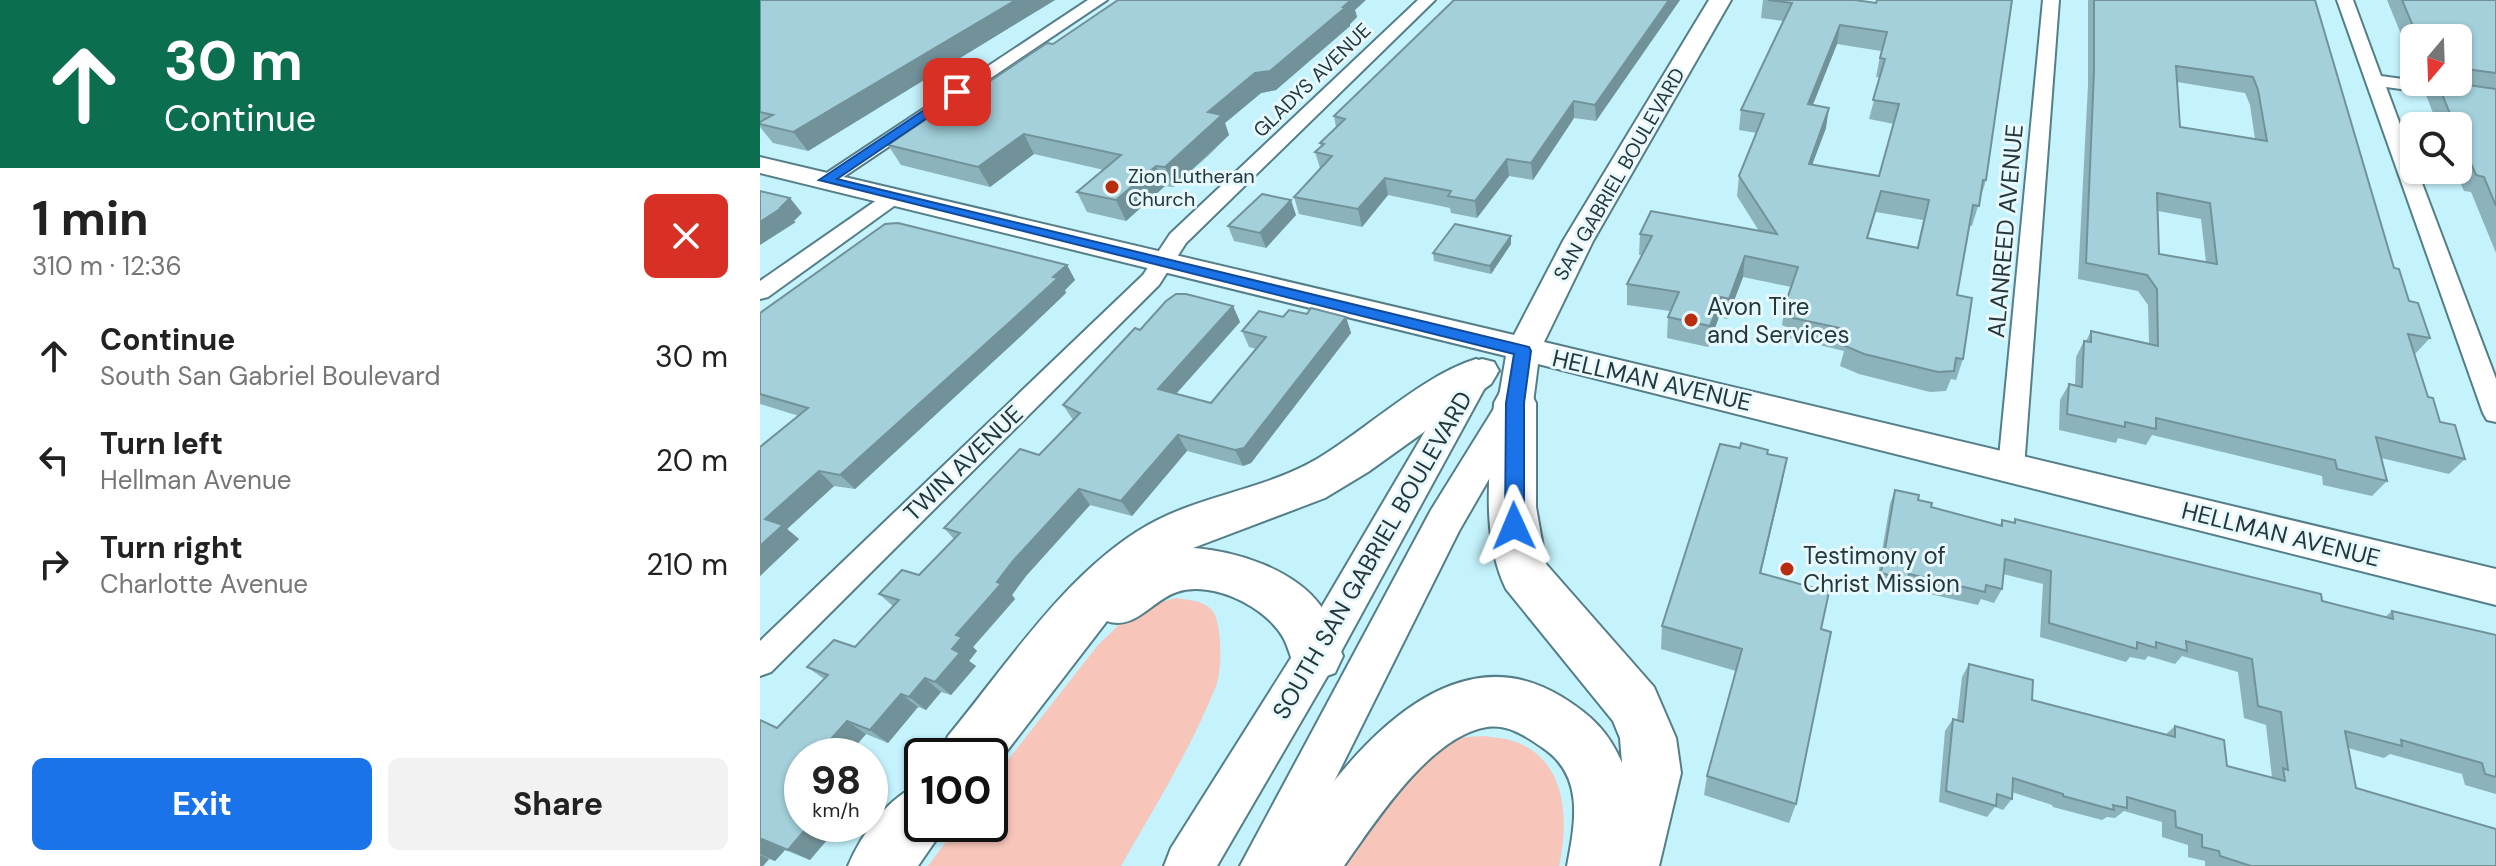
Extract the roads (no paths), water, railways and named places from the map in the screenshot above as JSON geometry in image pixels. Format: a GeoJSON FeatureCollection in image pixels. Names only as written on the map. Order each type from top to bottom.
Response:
{"type":"FeatureCollection","features":[{"type":"Feature","properties":{"kind":"highway"},"geometry":{"type":"LineString","coordinates":[[982,738],[1084,611],[1147,551],[1175,532],[1201,521],[1305,487],[1391,433],[1444,392],[1504,376],[1516,544],[1524,574],[1635,705],[1648,738],[1652,773],[1628,866]]}},
{"type":"Feature","properties":{"kind":"highway"},"geometry":{"type":"LineString","coordinates":[[1002,738],[1120,601],[1149,581],[1180,570],[1210,571],[1272,593],[1302,622],[1316,656]]}},
{"type":"Feature","properties":{"kind":"highway"},"geometry":{"type":"LineString","coordinates":[[1307,866],[1394,753],[1425,728],[1458,709],[1488,698],[1523,705],[1556,721],[1581,744],[1600,775],[1607,814],[1598,866]]}},
{"type":"Feature","properties":{"kind":"highway"},"geometry":{"type":"LineString","coordinates":[[879,866],[904,835]]}},
{"type":"Feature","properties":{"kind":"highway"},"geometry":{"type":"LineString","coordinates":[[899,866],[918,842]]}},
{"type":"Feature","properties":{"kind":"street"},"geometry":{"type":"LineString","coordinates":[[826,180],[1099,0]]}},
{"type":"Feature","properties":{"kind":"street","name":"GLADYS AVENUE"},"geometry":{"type":"LineString","coordinates":[[1162,261],[1178,239],[1427,0]]}},
{"type":"Feature","properties":{"kind":"street","name":"SAN GABRIEL BOULEVARD"},"geometry":{"type":"LineString","coordinates":[[1504,376],[1578,241],[1720,0]]}},
{"type":"Feature","properties":{"kind":"street","name":"ALANREED AVENUE"},"geometry":{"type":"LineString","coordinates":[[2011,468],[2051,0]]}},
{"type":"Feature","properties":{"kind":"street"},"geometry":{"type":"LineString","coordinates":[[2345,0],[2496,413]]}},
{"type":"Feature","properties":{"kind":"street"},"geometry":{"type":"LineString","coordinates":[[2374,80],[2496,97]]}},
{"type":"Feature","properties":{"kind":"street","name":"HELLMAN AVENUE"},"geometry":{"type":"LineString","coordinates":[[760,165],[1162,261],[1504,376],[2011,468],[2496,587]]}},
{"type":"Feature","properties":{"kind":"street"},"geometry":{"type":"LineString","coordinates":[[760,292],[894,197]]}},
{"type":"Feature","properties":{"kind":"street","name":"TWIN AVENUE"},"geometry":{"type":"LineString","coordinates":[[760,662],[1151,280],[1162,261]]}},
{"type":"Feature","properties":{"kind":"street","name":"SOUTH SAN GABRIEL BOULEVARD"},"geometry":{"type":"LineString","coordinates":[[1189,866],[1316,656],[1504,376]]}},
{"type":"Feature","properties":{"kind":"street","name":"SOUTH SAN GABRIEL BOULEVARD"},"geometry":{"type":"LineString","coordinates":[[1265,866],[1445,521],[1504,376]]}},
{"type":"Feature","properties":{"kind":"place","name":"Zion Lutheran Church"},"geometry":{"type":"Point","coordinates":[1112,187]}},
{"type":"Feature","properties":{"kind":"place","name":"Avon Tire and Services"},"geometry":{"type":"Point","coordinates":[1691,320]}},
{"type":"Feature","properties":{"kind":"place","name":"Testimony of Christ Mission"},"geometry":{"type":"Point","coordinates":[1787,569]}}]}
